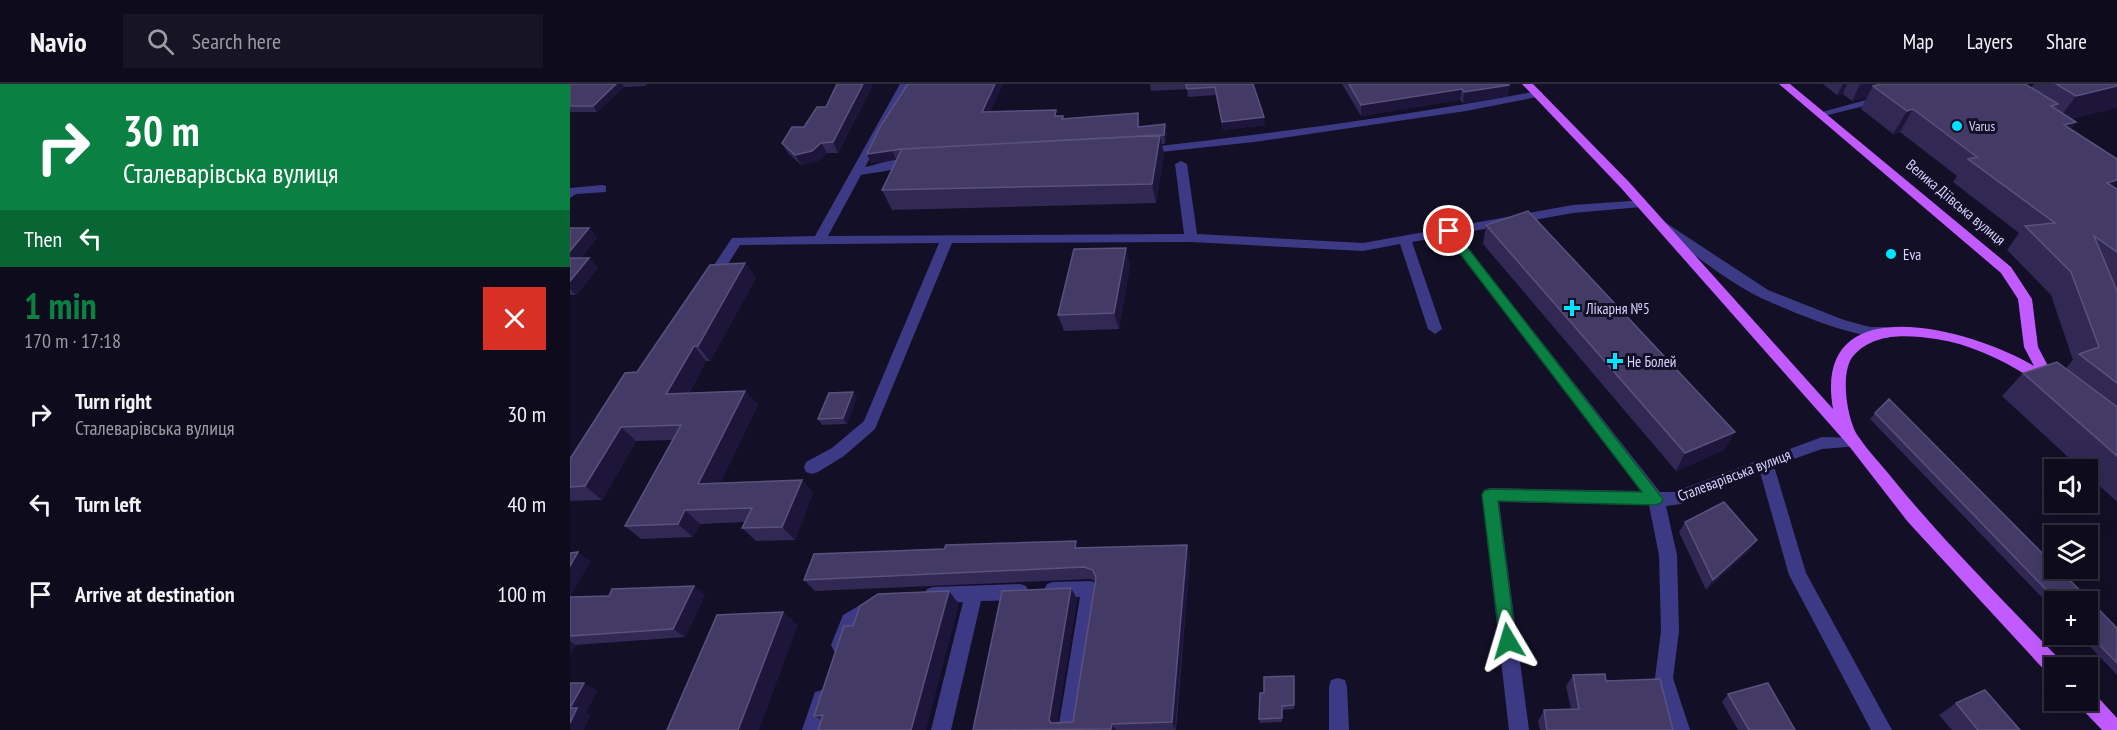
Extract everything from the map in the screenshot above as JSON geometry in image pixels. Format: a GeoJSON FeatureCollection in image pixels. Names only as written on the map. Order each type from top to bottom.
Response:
{"type":"FeatureCollection","features":[{"type":"Feature","properties":{"kind":"main road","name":"Велика Діївська вулиця"},"geometry":{"type":"LineString","coordinates":[[1527,84],[1641,203],[1854,442],[1914,517],[2045,657]]}},
{"type":"Feature","properties":{"kind":"main road","name":"Велика Діївська вулиця"},"geometry":{"type":"LineString","coordinates":[[1784,84],[2006,270],[2025,299],[2029,313],[2031,347],[2055,387],[1986,347],[1941,335],[1912,331],[1886,332],[1864,339],[1850,349],[1841,363],[1838,380],[1839,401],[1844,422],[1854,442]]}},
{"type":"Feature","properties":{"kind":"main road"},"geometry":{"type":"LineString","coordinates":[[2097,711],[2115,730]]}},
{"type":"Feature","properties":{"kind":"street"},"geometry":{"type":"LineString","coordinates":[[819,240],[905,84]]}},
{"type":"Feature","properties":{"kind":"street"},"geometry":{"type":"LineString","coordinates":[[1132,151],[1254,139],[1466,108],[1538,94]]}},
{"type":"Feature","properties":{"kind":"street"},"geometry":{"type":"LineString","coordinates":[[1820,114],[1901,94]]}},
{"type":"Feature","properties":{"kind":"street"},"geometry":{"type":"LineString","coordinates":[[855,174],[896,165],[932,162]]}},
{"type":"Feature","properties":{"kind":"street"},"geometry":{"type":"LineString","coordinates":[[1181,165],[1191,238]]}},
{"type":"Feature","properties":{"kind":"street"},"geometry":{"type":"LineString","coordinates":[[572,193],[602,189]]}},
{"type":"Feature","properties":{"kind":"street"},"geometry":{"type":"LineString","coordinates":[[704,290],[736,241],[1191,238],[1363,247],[1573,208],[1641,203]]}},
{"type":"Feature","properties":{"kind":"street","name":"Велика Діївська вулиця"},"geometry":{"type":"LineString","coordinates":[[1656,220],[1732,275],[1763,293],[1840,324],[1870,332],[1886,332]]}},
{"type":"Feature","properties":{"kind":"street"},"geometry":{"type":"LineString","coordinates":[[1449,231],[1656,499],[1668,555],[1670,631],[1664,678],[1680,730]]}},
{"type":"Feature","properties":{"kind":"street"},"geometry":{"type":"LineString","coordinates":[[1405,239],[1435,329]]}},
{"type":"Feature","properties":{"kind":"street"},"geometry":{"type":"LineString","coordinates":[[812,466],[838,452],[870,425],[947,240]]}},
{"type":"Feature","properties":{"kind":"street","name":"Сталеварівська вулиця"},"geometry":{"type":"LineString","coordinates":[[1519,730],[1490,495],[1675,499],[1822,443],[1854,442]]}},
{"type":"Feature","properties":{"kind":"street"},"geometry":{"type":"LineString","coordinates":[[1765,463],[1798,575],[1882,730]]}},
{"type":"Feature","properties":{"kind":"street"},"geometry":{"type":"LineString","coordinates":[[919,596],[1090,589],[1068,730]]}},
{"type":"Feature","properties":{"kind":"street"},"geometry":{"type":"LineString","coordinates":[[941,730],[974,594]]}},
{"type":"Feature","properties":{"kind":"street"},"geometry":{"type":"LineString","coordinates":[[834,665],[849,621],[886,597]]}},
{"type":"Feature","properties":{"kind":"street"},"geometry":{"type":"LineString","coordinates":[[812,730],[826,686]]}},
{"type":"Feature","properties":{"kind":"street"},"geometry":{"type":"LineString","coordinates":[[1338,687],[1339,730]]}},
{"type":"Feature","properties":{"kind":"building"},"geometry":{"type":"Polygon","coordinates":[[[570,84],[616,84],[593,106],[570,106],[570,84]]]}},
{"type":"Feature","properties":{"kind":"building"},"geometry":{"type":"Polygon","coordinates":[[[837,84],[863,84],[833,142],[821,143],[812,151],[795,155],[782,143],[792,127],[804,127],[817,107],[826,107],[837,84]]]}},
{"type":"Feature","properties":{"kind":"building"},"geometry":{"type":"Polygon","coordinates":[[[908,84],[995,84],[982,112],[1056,110],[1055,116],[1063,116],[1062,119],[1138,113],[1138,127],[1165,124],[1164,135],[902,149],[867,154],[880,127],[908,84]]]}},
{"type":"Feature","properties":{"kind":"building"},"geometry":{"type":"Polygon","coordinates":[[[1186,84],[1253,84],[1264,117],[1222,122],[1215,87],[1187,89],[1186,84]]]}},
{"type":"Feature","properties":{"kind":"building"},"geometry":{"type":"Polygon","coordinates":[[[1349,84],[1509,85],[1464,92],[1462,89],[1361,105],[1349,84]]]}},
{"type":"Feature","properties":{"kind":"building"},"geometry":{"type":"Polygon","coordinates":[[[1881,84],[2025,84],[2058,104],[2051,106],[2076,122],[2064,125],[2117,159],[2117,180],[2107,183],[2117,189],[2117,252],[2094,236],[2117,291],[2117,383],[2079,354],[2099,347],[2071,272],[2025,226],[2055,223],[1968,159],[1977,157],[1913,109],[1907,111],[1873,86],[1881,84]]]}},
{"type":"Feature","properties":{"kind":"building"},"geometry":{"type":"Polygon","coordinates":[[[2056,84],[2117,84],[2117,86],[2076,96],[2056,84]]]}},
{"type":"Feature","properties":{"kind":"building"},"geometry":{"type":"Polygon","coordinates":[[[1160,135],[1152,184],[882,190],[902,149],[1160,135]]]}},
{"type":"Feature","properties":{"kind":"building"},"geometry":{"type":"Polygon","coordinates":[[[1528,211],[1735,432],[1685,453],[1486,225],[1528,211]]]}},
{"type":"Feature","properties":{"kind":"building"},"geometry":{"type":"Polygon","coordinates":[[[570,228],[589,228],[570,251],[570,228]]]}},
{"type":"Feature","properties":{"kind":"building"},"geometry":{"type":"Polygon","coordinates":[[[1126,248],[1114,313],[1058,315],[1074,249],[1126,248]]]}},
{"type":"Feature","properties":{"kind":"building"},"geometry":{"type":"Polygon","coordinates":[[[570,258],[589,258],[570,281],[570,258]]]}},
{"type":"Feature","properties":{"kind":"building"},"geometry":{"type":"Polygon","coordinates":[[[745,263],[698,346],[694,346],[666,394],[745,391],[698,484],[802,480],[782,527],[742,528],[752,508],[685,510],[678,524],[625,526],[681,425],[621,427],[585,486],[570,487],[570,459],[625,373],[637,372],[710,265],[745,263]]]}},
{"type":"Feature","properties":{"kind":"building"},"geometry":{"type":"Polygon","coordinates":[[[2057,362],[2117,407],[2117,456],[2023,373],[2057,362]]]}},
{"type":"Feature","properties":{"kind":"building"},"geometry":{"type":"Polygon","coordinates":[[[853,392],[843,418],[818,419],[829,393],[853,392]]]}},
{"type":"Feature","properties":{"kind":"building"},"geometry":{"type":"Polygon","coordinates":[[[1889,399],[2044,555],[2044,579],[2069,579],[2081,591],[2047,591],[1875,413],[1889,399]]]}},
{"type":"Feature","properties":{"kind":"building"},"geometry":{"type":"Polygon","coordinates":[[[1724,502],[1757,540],[1713,580],[1685,522],[1724,502]]]}},
{"type":"Feature","properties":{"kind":"building"},"geometry":{"type":"Polygon","coordinates":[[[1076,541],[1075,548],[1187,545],[1172,722],[1112,724],[1111,729],[973,730],[1002,591],[1071,588],[1049,720],[1051,723],[1073,722],[1096,578],[1093,570],[1084,567],[804,580],[814,554],[944,549],[946,545],[1076,541]]]}},
{"type":"Feature","properties":{"kind":"building"},"geometry":{"type":"Polygon","coordinates":[[[578,552],[570,566],[570,553],[578,552]]]}},
{"type":"Feature","properties":{"kind":"building"},"geometry":{"type":"Polygon","coordinates":[[[694,586],[673,629],[570,636],[570,597],[609,596],[612,589],[694,586]]]}},
{"type":"Feature","properties":{"kind":"building"},"geometry":{"type":"Polygon","coordinates":[[[949,591],[911,730],[818,730],[823,715],[814,716],[844,626],[853,626],[860,606],[878,594],[949,591]]]}},
{"type":"Feature","properties":{"kind":"building"},"geometry":{"type":"Polygon","coordinates":[[[2098,609],[2117,628],[2117,663],[2098,643],[2098,609]]]}},
{"type":"Feature","properties":{"kind":"building"},"geometry":{"type":"Polygon","coordinates":[[[783,612],[738,730],[667,730],[717,615],[783,612]]]}},
{"type":"Feature","properties":{"kind":"building"},"geometry":{"type":"Polygon","coordinates":[[[1605,674],[1606,681],[1660,679],[1673,730],[1547,730],[1544,710],[1579,709],[1573,675],[1605,674]]]}},
{"type":"Feature","properties":{"kind":"building"},"geometry":{"type":"Polygon","coordinates":[[[1294,676],[1294,705],[1282,706],[1282,718],[1259,719],[1260,693],[1264,693],[1264,677],[1294,676]]]}},
{"type":"Feature","properties":{"kind":"building"},"geometry":{"type":"Polygon","coordinates":[[[570,683],[584,683],[570,708],[570,683]]]}},
{"type":"Feature","properties":{"kind":"building"},"geometry":{"type":"Polygon","coordinates":[[[1768,683],[1795,730],[1749,730],[1728,694],[1768,683]]]}},
{"type":"Feature","properties":{"kind":"building"},"geometry":{"type":"Polygon","coordinates":[[[1985,690],[2020,730],[1978,730],[1956,703],[1985,690]]]}},
{"type":"Feature","properties":{"kind":"building"},"geometry":{"type":"Polygon","coordinates":[[[570,708],[577,708],[570,723],[570,708]]]}},
{"type":"Feature","properties":{"kind":"place","name":"Varus"},"geometry":{"type":"Point","coordinates":[1957,126]}},
{"type":"Feature","properties":{"kind":"place","name":"Eva"},"geometry":{"type":"Point","coordinates":[1891,254]}},
{"type":"Feature","properties":{"kind":"place","name":"Лікарня №5"},"geometry":{"type":"Point","coordinates":[1572,308]}},
{"type":"Feature","properties":{"kind":"place","name":"Не Болей"},"geometry":{"type":"Point","coordinates":[1615,361]}},
{"type":"Feature","properties":{"kind":"route"},"geometry":{"type":"LineString","coordinates":[[1449,231],[1656,499],[1490,495],[1508,641]]}}]}
